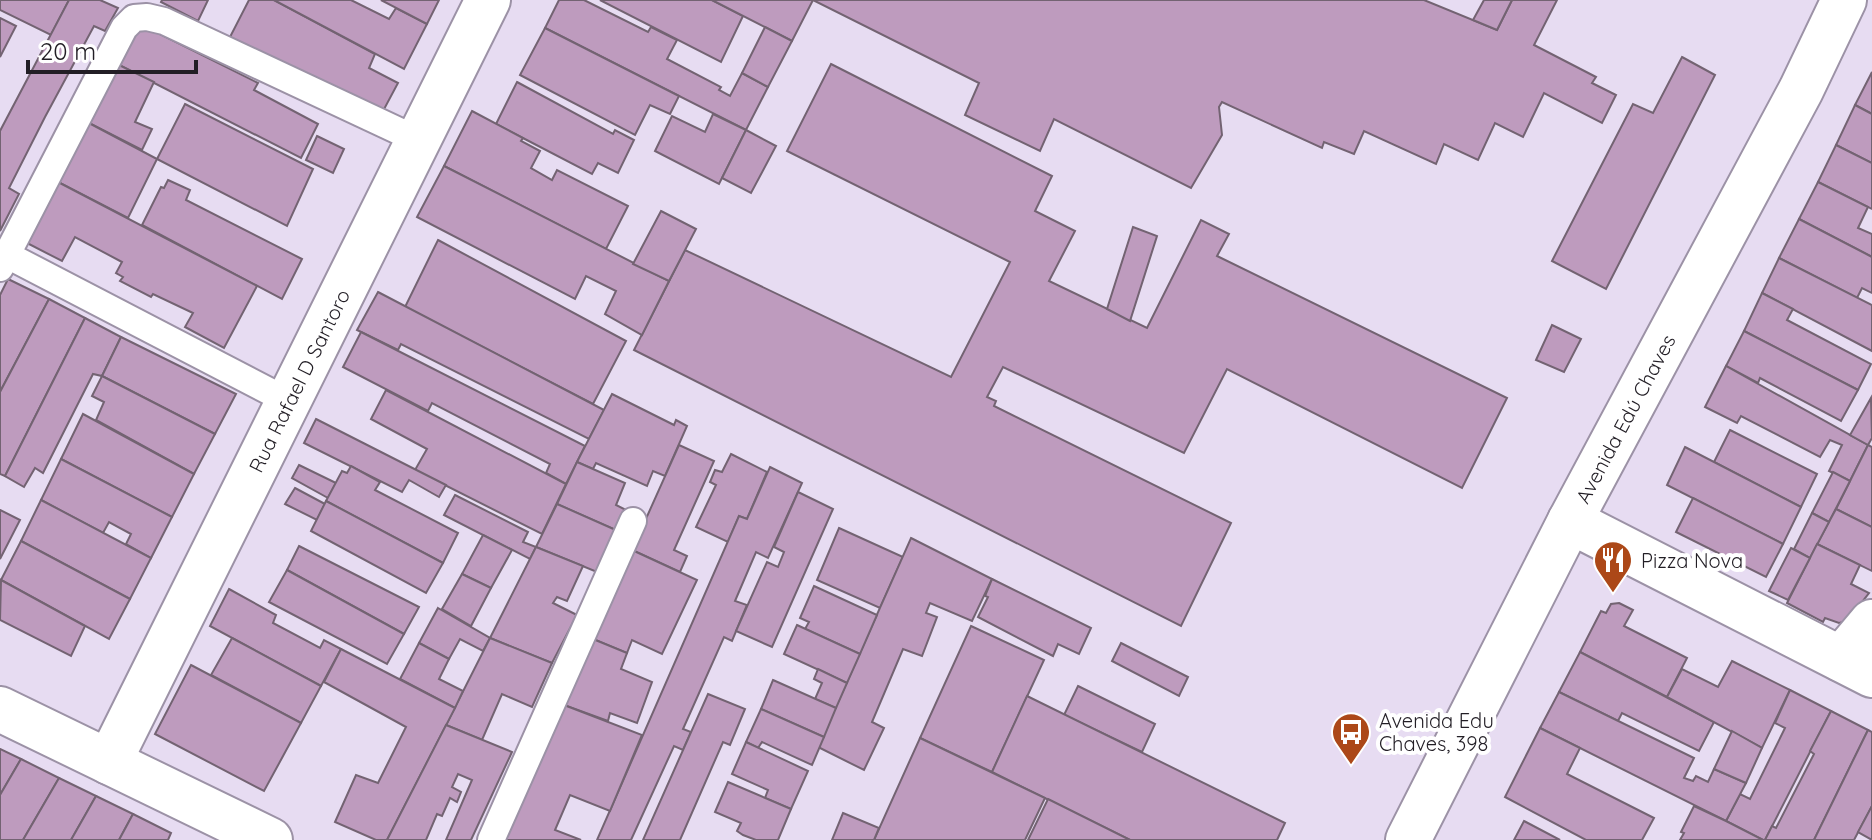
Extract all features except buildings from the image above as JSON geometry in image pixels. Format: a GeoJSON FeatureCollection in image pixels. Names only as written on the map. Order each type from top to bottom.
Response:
{"type":"FeatureCollection","features":[{"type":"Feature","properties":{"kind":"street","name":"Rua Rafael D Santoro"},"geometry":{"type":"LineString","coordinates":[[109,762],[488,0]]}},
{"type":"Feature","properties":{"kind":"street","name":"Avenida Edú Chaves"},"geometry":{"type":"LineString","coordinates":[[1408,840],[1570,521],[1801,90],[1844,0]]}},
{"type":"Feature","properties":{"kind":"street"},"geometry":{"type":"LineString","coordinates":[[1570,521],[1856,667],[1872,622]]}},
{"type":"Feature","properties":{"kind":"street"},"geometry":{"type":"LineString","coordinates":[[0,709],[270,840]]}},
{"type":"Feature","properties":{"kind":"lane"},"geometry":{"type":"LineString","coordinates":[[288,401],[3,262],[124,28],[134,18],[164,21],[418,140]]}},
{"type":"Feature","properties":{"kind":"lane"},"geometry":{"type":"LineString","coordinates":[[491,840],[633,521]]}},
{"type":"Feature","properties":{"kind":"place","name":"Pizza Nova"},"geometry":{"type":"Point","coordinates":[1613,594]}},
{"type":"Feature","properties":{"kind":"place","name":"Avenida Edu Chaves, 398"},"geometry":{"type":"Point","coordinates":[1351,766]}}]}
